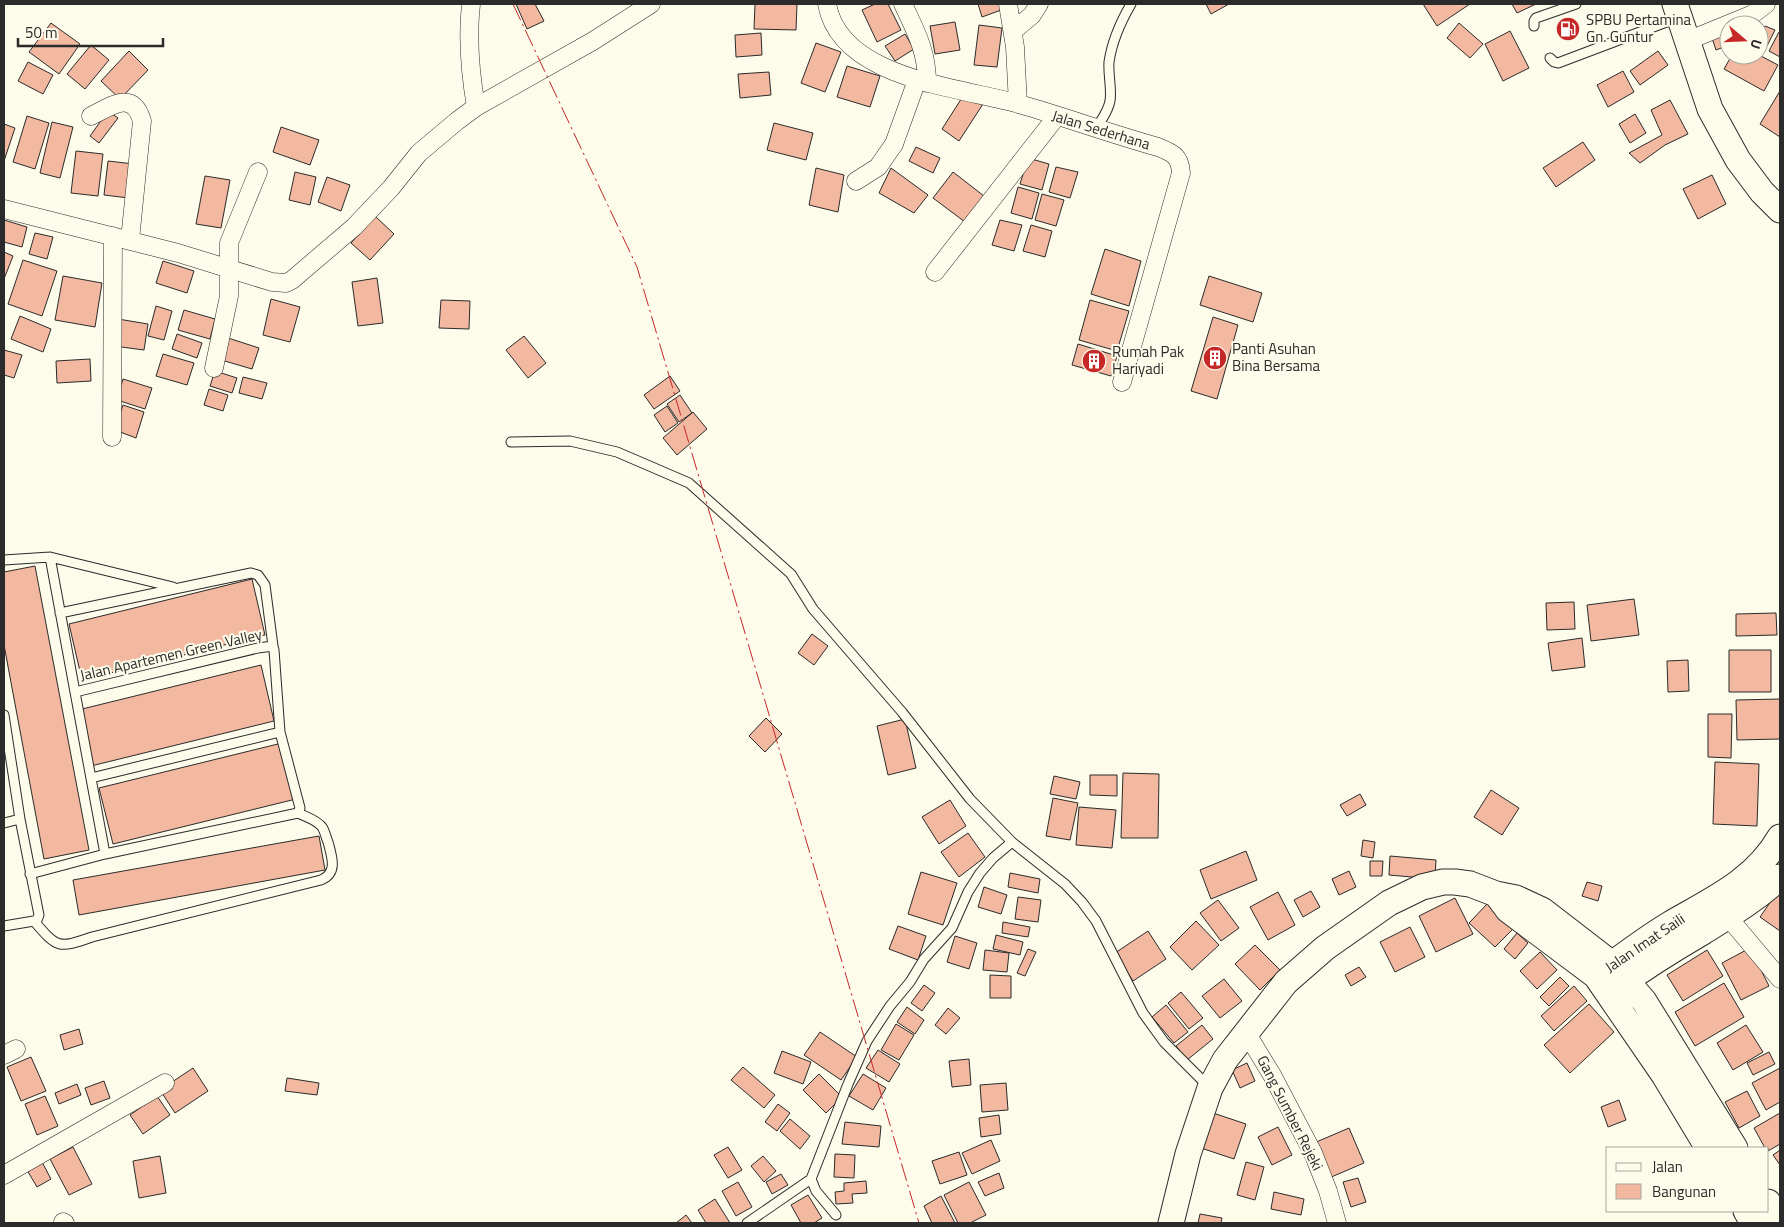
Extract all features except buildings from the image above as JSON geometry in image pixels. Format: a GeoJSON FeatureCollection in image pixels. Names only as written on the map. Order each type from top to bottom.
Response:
{"type":"FeatureCollection","features":[{"type":"Feature","properties":{"kind":"main road"},"geometry":{"type":"LineString","coordinates":[[1677,11],[1710,109],[1738,160],[1762,192],[1780,223]]}},
{"type":"Feature","properties":{"kind":"main road"},"geometry":{"type":"LineString","coordinates":[[1762,192],[1780,210]]}},
{"type":"Feature","properties":{"kind":"main road","name":"Jalan Imat Saili"},"geometry":{"type":"LineString","coordinates":[[1611,978],[1640,943],[1712,902],[1744,880],[1780,837]]}},
{"type":"Feature","properties":{"kind":"main road","name":"Jalan Imat Saili"},"geometry":{"type":"LineString","coordinates":[[1611,978],[1652,964],[1675,948],[1728,917],[1769,888],[1780,877]]}},
{"type":"Feature","properties":{"kind":"main road"},"geometry":{"type":"LineString","coordinates":[[1171,1223],[1188,1154],[1210,1088],[1225,1060],[1286,982],[1325,948],[1389,903],[1422,887],[1443,882],[1470,884],[1496,894],[1508,910],[1644,1001],[1734,1147]]}},
{"type":"Feature","properties":{"kind":"main road","name":"Jalan Imat Saili"},"geometry":{"type":"LineString","coordinates":[[1611,978],[1664,1075],[1707,1147]]}},
{"type":"Feature","properties":{"kind":"main road"},"geometry":{"type":"LineString","coordinates":[[1769,1204],[1780,1223]]}},
{"type":"Feature","properties":{"kind":"main road"},"geometry":{"type":"LineString","coordinates":[[1747,1212],[1753,1223]]}},
{"type":"Feature","properties":{"kind":"street"},"geometry":{"type":"LineString","coordinates":[[471,4],[470,76],[476,107]]}},
{"type":"Feature","properties":{"kind":"street"},"geometry":{"type":"LineString","coordinates":[[4,210],[130,240],[272,282],[286,283],[354,227],[391,188],[419,153],[434,139],[476,107],[577,50],[651,4]]}},
{"type":"Feature","properties":{"kind":"street","name":"Jalan Sederhana"},"geometry":{"type":"LineString","coordinates":[[827,4],[829,15],[841,36],[851,46],[881,65],[922,81],[1018,104],[1057,116],[1170,152],[1176,157],[1181,173],[1122,382]]}},
{"type":"Feature","properties":{"kind":"street"},"geometry":{"type":"LineString","coordinates":[[856,181],[878,167],[894,144],[922,81],[926,59],[903,4]]}},
{"type":"Feature","properties":{"kind":"street"},"geometry":{"type":"LineString","coordinates":[[1008,4],[1017,62],[1018,104]]}},
{"type":"Feature","properties":{"kind":"street"},"geometry":{"type":"LineString","coordinates":[[1013,32],[1032,15],[1039,4]]}},
{"type":"Feature","properties":{"kind":"street"},"geometry":{"type":"LineString","coordinates":[[1687,41],[1753,14],[1766,4]]}},
{"type":"Feature","properties":{"kind":"street"},"geometry":{"type":"LineString","coordinates":[[91,116],[116,103],[124,102],[136,108],[140,113],[142,121],[130,240]]}},
{"type":"Feature","properties":{"kind":"street"},"geometry":{"type":"LineString","coordinates":[[935,272],[1057,116]]}},
{"type":"Feature","properties":{"kind":"street"},"geometry":{"type":"LineString","coordinates":[[214,368],[229,296],[229,242],[258,172]]}},
{"type":"Feature","properties":{"kind":"street"},"geometry":{"type":"LineString","coordinates":[[112,437],[113,236]]}},
{"type":"Feature","properties":{"kind":"street"},"geometry":{"type":"LineString","coordinates":[[1728,917],[1780,979]]}},
{"type":"Feature","properties":{"kind":"street","name":"Gang Sumber Rejeki"},"geometry":{"type":"LineString","coordinates":[[1247,1034],[1272,1075],[1313,1153],[1328,1191],[1337,1223]]}},
{"type":"Feature","properties":{"kind":"street"},"geometry":{"type":"LineString","coordinates":[[4,1175],[165,1083]]}},
{"type":"Feature","properties":{"kind":"lane"},"geometry":{"type":"LineString","coordinates":[[1096,129],[1106,114],[1110,101],[1109,65],[1112,46],[1119,25],[1131,4]]}},
{"type":"Feature","properties":{"kind":"lane"},"geometry":{"type":"LineString","coordinates":[[1534,26],[1536,18],[1576,4]]}},
{"type":"Feature","properties":{"kind":"lane"},"geometry":{"type":"LineString","coordinates":[[1550,58],[1558,63],[1677,11]]}},
{"type":"Feature","properties":{"kind":"lane"},"geometry":{"type":"LineString","coordinates":[[511,442],[570,441],[617,452],[689,483],[791,574],[825,624],[902,712],[970,799],[1012,842],[1065,884],[1082,902],[1096,921],[1143,1013],[1164,1042],[1210,1088]]}},
{"type":"Feature","properties":{"kind":"lane","name":"Jalan Apartemen Green Valley"},"geometry":{"type":"LineString","coordinates":[[4,560],[50,557],[176,588]]}},
{"type":"Feature","properties":{"kind":"lane","name":"Jalan Apartemen Green Valley"},"geometry":{"type":"LineString","coordinates":[[50,557],[105,854]]}},
{"type":"Feature","properties":{"kind":"lane","name":"Jalan Apartemen Green Valley"},"geometry":{"type":"LineString","coordinates":[[60,613],[244,573],[258,575],[265,585],[273,646],[280,732],[300,808],[298,813]]}},
{"type":"Feature","properties":{"kind":"lane","name":"Jalan Apartemen Green Valley"},"geometry":{"type":"LineString","coordinates":[[75,692],[273,646]]}},
{"type":"Feature","properties":{"kind":"lane"},"geometry":{"type":"LineString","coordinates":[[4,715],[20,819],[38,915],[37,920],[34,921],[4,926]]}},
{"type":"Feature","properties":{"kind":"lane"},"geometry":{"type":"LineString","coordinates":[[91,778],[280,732]]}},
{"type":"Feature","properties":{"kind":"lane"},"geometry":{"type":"LineString","coordinates":[[30,874],[105,854],[298,813],[319,824],[324,829],[333,861],[332,872],[327,878],[321,880],[92,937],[74,944],[61,945],[54,943],[34,921]]}},
{"type":"Feature","properties":{"kind":"lane"},"geometry":{"type":"LineString","coordinates":[[4,823],[20,819]]}},
{"type":"Feature","properties":{"kind":"lane"},"geometry":{"type":"LineString","coordinates":[[747,1223],[811,1179],[867,1041],[890,1006],[910,982],[924,958],[952,928],[968,892],[980,873],[993,858],[1012,842]]}},
{"type":"Feature","properties":{"kind":"lane"},"geometry":{"type":"LineString","coordinates":[[811,1179],[816,1191],[836,1216]]}},
{"type":"Feature","properties":{"kind":"power"},"geometry":{"type":"LineString","coordinates":[[513,4],[637,267],[919,1223]]}},
{"type":"Feature","properties":{"kind":"place","name":"SPBU Pertamina Gn. Guntur"},"geometry":{"type":"Point","coordinates":[1568,29]}},
{"type":"Feature","properties":{"kind":"place","name":"Panti Asuhan Bina Bersama"},"geometry":{"type":"Point","coordinates":[1215,358]}},
{"type":"Feature","properties":{"kind":"place","name":"Rumah Pak Hariyadi"},"geometry":{"type":"Point","coordinates":[1094,361]}}]}
